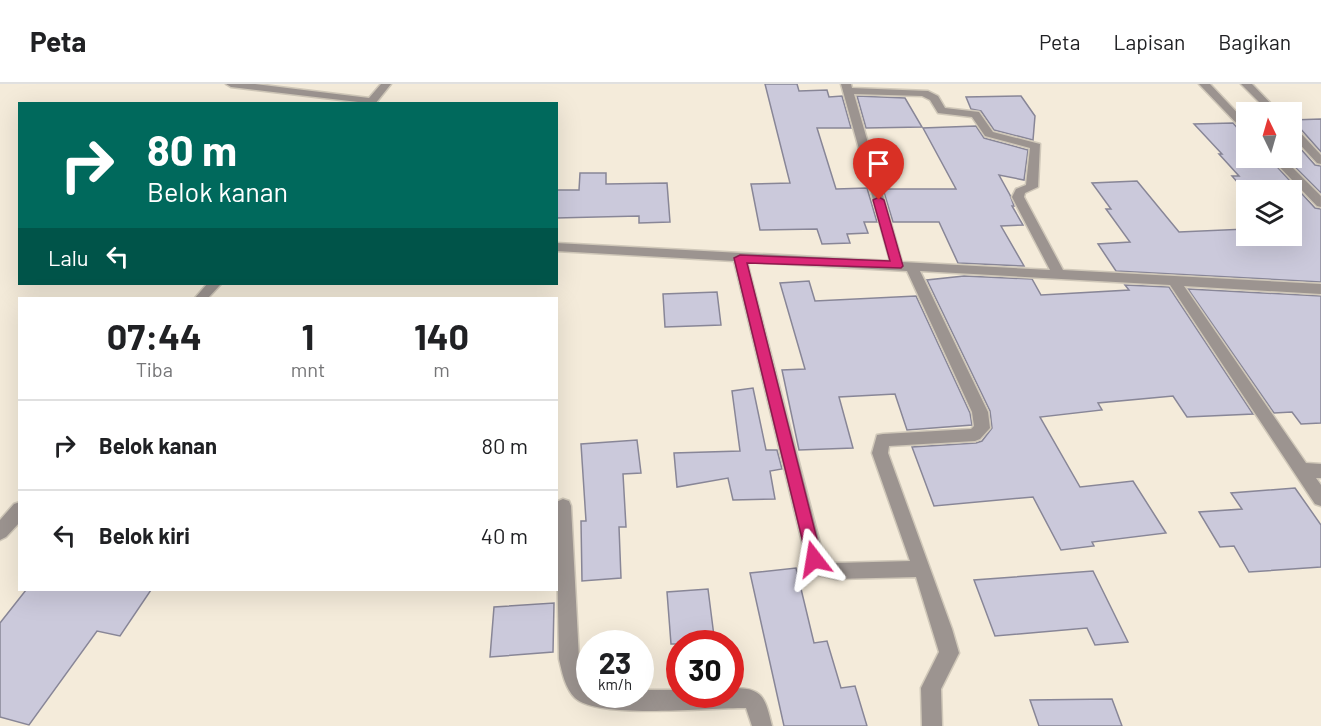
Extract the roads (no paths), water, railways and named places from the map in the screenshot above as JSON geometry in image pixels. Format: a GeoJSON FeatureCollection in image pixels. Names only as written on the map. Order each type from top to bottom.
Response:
{"type":"FeatureCollection","features":[{"type":"Feature","properties":{"kind":"street"},"geometry":{"type":"LineString","coordinates":[[231,84],[370,102],[386,84]]}},
{"type":"Feature","properties":{"kind":"street"},"geometry":{"type":"LineString","coordinates":[[1204,84],[1236,117]]}},
{"type":"Feature","properties":{"kind":"street"},"geometry":{"type":"LineString","coordinates":[[1246,84],[1264,102]]}},
{"type":"Feature","properties":{"kind":"street"},"geometry":{"type":"LineString","coordinates":[[932,726],[931,688],[949,653],[943,629],[880,453],[883,440],[975,435],[982,428],[980,412],[904,266],[847,87],[924,93],[934,98],[942,111],[975,114],[989,134],[1036,146],[1032,187],[1020,192],[1018,196],[1059,275]]}},
{"type":"Feature","properties":{"kind":"street"},"geometry":{"type":"LineString","coordinates":[[1302,140],[1321,160]]}},
{"type":"Feature","properties":{"kind":"street"},"geometry":{"type":"LineString","coordinates":[[1287,168],[1321,203]]}},
{"type":"Feature","properties":{"kind":"street"},"geometry":{"type":"LineString","coordinates":[[558,247],[1321,289]]}},
{"type":"Feature","properties":{"kind":"street"},"geometry":{"type":"LineString","coordinates":[[740,258],[814,559],[824,569],[836,571],[922,569]]}},
{"type":"Feature","properties":{"kind":"street"},"geometry":{"type":"LineString","coordinates":[[1173,280],[1321,499]]}},
{"type":"Feature","properties":{"kind":"street"},"geometry":{"type":"LineString","coordinates":[[202,297],[213,285]]}},
{"type":"Feature","properties":{"kind":"street"},"geometry":{"type":"LineString","coordinates":[[1301,470],[1321,471]]}},
{"type":"Feature","properties":{"kind":"street"},"geometry":{"type":"LineString","coordinates":[[563,507],[569,659],[574,681],[588,695],[614,700],[750,698],[757,705],[762,726]]}},
{"type":"Feature","properties":{"kind":"street"},"geometry":{"type":"LineString","coordinates":[[0,532],[18,511]]}}]}
